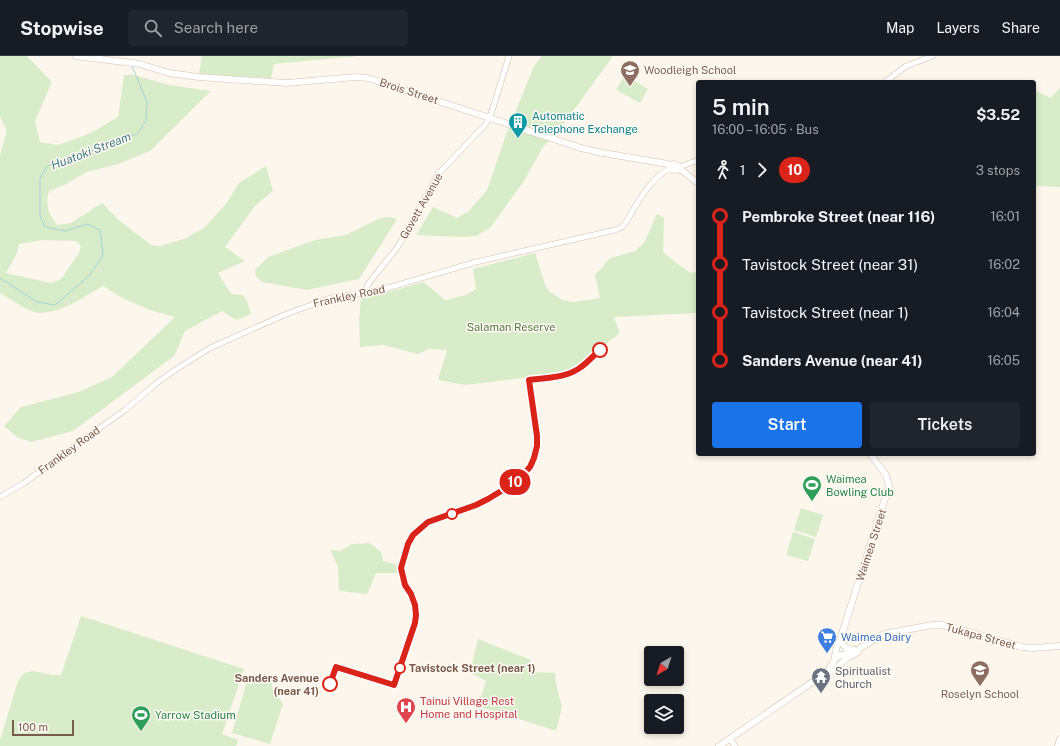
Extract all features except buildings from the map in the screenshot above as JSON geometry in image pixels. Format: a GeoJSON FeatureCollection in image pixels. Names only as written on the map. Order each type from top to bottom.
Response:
{"type":"FeatureCollection","features":[{"type":"Feature","properties":{"kind":"main road","name":"Brois Street"},"geometry":{"type":"LineString","coordinates":[[76,56],[135,63],[180,75],[287,83],[362,77],[596,152],[668,164],[675,170],[680,168]]}},
{"type":"Feature","properties":{"kind":"main road"},"geometry":{"type":"LineString","coordinates":[[680,168],[696,181]]}},
{"type":"Feature","properties":{"kind":"main road","name":"Waimea Street"},"geometry":{"type":"LineString","coordinates":[[840,657],[840,640],[889,486],[886,475],[872,456]]}},
{"type":"Feature","properties":{"kind":"main road","name":"Tukapa Street"},"geometry":{"type":"LineString","coordinates":[[840,657],[860,648],[884,634],[941,625],[1022,647],[1044,648],[1060,646]]}},
{"type":"Feature","properties":{"kind":"main road"},"geometry":{"type":"LineString","coordinates":[[840,640],[846,648],[853,650]]}},
{"type":"Feature","properties":{"kind":"main road","name":"Tukapa Street"},"geometry":{"type":"LineString","coordinates":[[840,657],[858,652],[860,648]]}},
{"type":"Feature","properties":{"kind":"main road"},"geometry":{"type":"LineString","coordinates":[[719,746],[827,672],[840,657]]}},
{"type":"Feature","properties":{"kind":"main road"},"geometry":{"type":"LineString","coordinates":[[1058,746],[1060,739]]}},
{"type":"Feature","properties":{"kind":"street","name":"Govett Avenue"},"geometry":{"type":"LineString","coordinates":[[365,293],[368,284],[404,238],[439,173],[485,125],[509,56]]}},
{"type":"Feature","properties":{"kind":"street"},"geometry":{"type":"LineString","coordinates":[[888,80],[906,66],[933,56]]}},
{"type":"Feature","properties":{"kind":"street"},"geometry":{"type":"LineString","coordinates":[[680,168],[696,161]]}},
{"type":"Feature","properties":{"kind":"street","name":"Frankley Road"},"geometry":{"type":"LineString","coordinates":[[0,496],[14,490],[30,479],[125,410],[168,374],[205,351],[306,305],[330,298],[391,288],[476,262],[615,230],[622,227],[626,222],[652,181],[670,167]]}},
{"type":"Feature","properties":{"kind":"street"},"geometry":{"type":"LineString","coordinates":[[730,738],[735,746]]}},
{"type":"Feature","properties":{"kind":"green space"},"geometry":{"type":"Polygon","coordinates":[[[0,56],[27,56],[52,82],[35,121],[40,142],[58,145],[91,133],[118,117],[124,75],[134,75],[169,85],[211,91],[150,151],[118,164],[87,172],[62,186],[49,191],[47,205],[51,216],[57,225],[71,223],[102,203],[119,220],[151,245],[160,246],[184,239],[204,228],[225,205],[239,183],[266,166],[273,191],[255,206],[225,247],[245,261],[218,273],[231,294],[243,295],[247,301],[251,314],[236,320],[222,311],[185,331],[174,356],[73,431],[31,442],[17,437],[4,426],[21,407],[79,392],[112,377],[175,317],[150,310],[124,299],[103,286],[64,307],[39,313],[24,308],[0,293],[0,155],[6,134],[6,128],[0,117],[0,56]],[[43,240],[19,244],[17,253],[6,273],[51,283],[61,279],[79,253],[81,246],[76,241],[43,240]]]}},
{"type":"Feature","properties":{"kind":"green space"},"geometry":{"type":"Polygon","coordinates":[[[202,56],[358,56],[274,64],[271,78],[199,74],[202,56]]]}},
{"type":"Feature","properties":{"kind":"green space"},"geometry":{"type":"Polygon","coordinates":[[[542,56],[613,56],[558,132],[543,147],[524,181],[490,228],[476,236],[463,237],[416,235],[433,207],[457,218],[469,211],[487,190],[506,135],[534,66],[542,56]]]}},
{"type":"Feature","properties":{"kind":"green space"},"geometry":{"type":"Polygon","coordinates":[[[625,75],[648,89],[640,103],[616,90],[625,75]]]}},
{"type":"Feature","properties":{"kind":"green space"},"geometry":{"type":"Polygon","coordinates":[[[1060,88],[1060,187],[1036,186],[1036,91],[1051,98],[1060,88]]]}},
{"type":"Feature","properties":{"kind":"green space","name":"Salaman Reserve"},"geometry":{"type":"Polygon","coordinates":[[[657,214],[664,218],[663,252],[691,273],[696,272],[696,313],[614,317],[620,333],[579,365],[564,373],[465,385],[438,380],[447,350],[429,349],[418,354],[383,345],[360,347],[359,319],[361,298],[367,298],[424,282],[445,300],[466,295],[476,289],[473,269],[535,253],[546,287],[550,292],[563,300],[574,302],[600,298],[595,275],[610,258],[635,251],[644,243],[657,214]]]}},
{"type":"Feature","properties":{"kind":"green space"},"geometry":{"type":"Polygon","coordinates":[[[390,217],[397,219],[359,279],[307,290],[262,282],[256,276],[255,270],[268,257],[315,240],[346,235],[380,218],[390,217]]]}},
{"type":"Feature","properties":{"kind":"green space"},"geometry":{"type":"Polygon","coordinates":[[[801,508],[823,515],[816,537],[794,530],[801,508]]]}},
{"type":"Feature","properties":{"kind":"green space"},"geometry":{"type":"Polygon","coordinates":[[[793,532],[815,539],[808,561],[786,555],[793,532]]]}},
{"type":"Feature","properties":{"kind":"green space"},"geometry":{"type":"Polygon","coordinates":[[[370,543],[382,553],[383,561],[399,565],[399,573],[376,573],[367,594],[339,591],[338,566],[330,550],[340,551],[352,544],[370,543]]]}},
{"type":"Feature","properties":{"kind":"green space"},"geometry":{"type":"Polygon","coordinates":[[[81,616],[244,669],[222,734],[238,740],[236,746],[0,746],[0,740],[18,681],[24,673],[34,671],[52,675],[61,675],[81,616]]]}},
{"type":"Feature","properties":{"kind":"green space"},"geometry":{"type":"Polygon","coordinates":[[[478,639],[531,660],[527,672],[555,673],[556,684],[562,707],[556,731],[478,706],[486,681],[470,673],[478,639]]]}},
{"type":"Feature","properties":{"kind":"green space"},"geometry":{"type":"Polygon","coordinates":[[[249,674],[272,682],[272,688],[283,704],[270,744],[232,733],[249,674]]]}},
{"type":"Feature","properties":{"kind":"waterway","name":"Huatoki Stream"},"geometry":{"type":"LineString","coordinates":[[0,278],[37,302],[55,305],[89,276],[103,255],[100,230],[87,224],[65,231],[45,227],[40,216],[40,178],[47,166],[89,152],[111,142],[123,140],[138,133],[146,121],[147,102],[132,66]]}},
{"type":"Feature","properties":{"kind":"bus line","name":"10"},"geometry":{"type":"LineString","coordinates":[[330,684],[336,667],[394,685],[415,623],[415,605],[411,594],[405,585],[401,568],[408,544],[413,535],[419,528],[428,522],[476,505],[516,482],[524,475],[530,467],[537,446],[537,436],[529,380],[552,377],[574,371],[581,367],[600,350]]}},
{"type":"Feature","properties":{"kind":"place","name":"Woodleigh School"},"geometry":{"type":"Point","coordinates":[630,87]}},
{"type":"Feature","properties":{"kind":"place","name":"Automatic Telephone Exchange"},"geometry":{"type":"Point","coordinates":[518,139]}},
{"type":"Feature","properties":{"kind":"place","name":"Waimea Bowling Club"},"geometry":{"type":"Point","coordinates":[812,502]}},
{"type":"Feature","properties":{"kind":"place","name":"Waimea Dairy"},"geometry":{"type":"Point","coordinates":[827,654]}},
{"type":"Feature","properties":{"kind":"place","name":"Tavistock Street (near 1)"},"geometry":{"type":"Point","coordinates":[400,668]}},
{"type":"Feature","properties":{"kind":"place","name":"Sanders Avenue (near 41)"},"geometry":{"type":"Point","coordinates":[330,684]}},
{"type":"Feature","properties":{"kind":"place","name":"Roselyn School"},"geometry":{"type":"Point","coordinates":[980,687]}},
{"type":"Feature","properties":{"kind":"place","name":"Spiritualist Church"},"geometry":{"type":"Point","coordinates":[821,694]}},
{"type":"Feature","properties":{"kind":"place","name":"Tainui Village Rest Home and Hospital"},"geometry":{"type":"Point","coordinates":[406,724]}},
{"type":"Feature","properties":{"kind":"place","name":"Yarrow Stadium"},"geometry":{"type":"Point","coordinates":[141,732]}}]}
